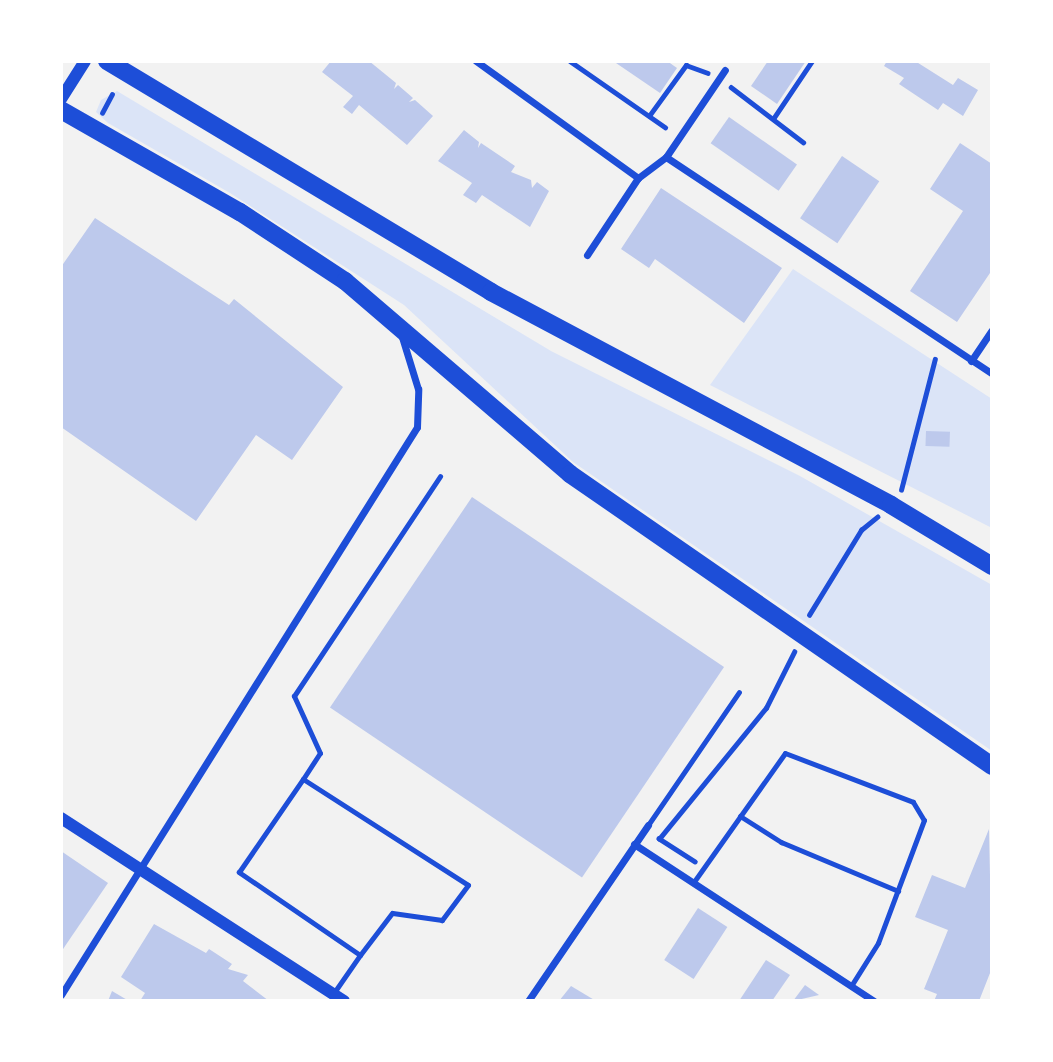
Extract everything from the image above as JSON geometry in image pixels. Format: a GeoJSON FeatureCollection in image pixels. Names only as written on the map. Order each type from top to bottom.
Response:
{"type":"FeatureCollection","features":[{"type":"Feature","properties":{"kind":"main road"},"geometry":{"type":"LineString","coordinates":[[107,61],[491,292],[891,505],[992,566]]}},
{"type":"Feature","properties":{"kind":"main road"},"geometry":{"type":"LineString","coordinates":[[61,110],[240,212],[396,319],[570,474],[992,766]]}},
{"type":"Feature","properties":{"kind":"street"},"geometry":{"type":"LineString","coordinates":[[61,99],[86,61]]}},
{"type":"Feature","properties":{"kind":"street"},"geometry":{"type":"LineString","coordinates":[[476,61],[638,178]]}},
{"type":"Feature","properties":{"kind":"street"},"geometry":{"type":"LineString","coordinates":[[587,255],[638,178],[666,157],[725,70]]}},
{"type":"Feature","properties":{"kind":"street"},"geometry":{"type":"LineString","coordinates":[[666,157],[992,374]]}},
{"type":"Feature","properties":{"kind":"street"},"geometry":{"type":"LineString","coordinates":[[61,995],[142,871],[417,427],[418,389],[396,319]]}},
{"type":"Feature","properties":{"kind":"street"},"geometry":{"type":"LineString","coordinates":[[971,361],[992,330]]}},
{"type":"Feature","properties":{"kind":"street"},"geometry":{"type":"LineString","coordinates":[[61,818],[339,997]]}},
{"type":"Feature","properties":{"kind":"street"},"geometry":{"type":"LineString","coordinates":[[528,1001],[648,825]]}},
{"type":"Feature","properties":{"kind":"street"},"geometry":{"type":"LineString","coordinates":[[634,844],[874,1001]]}},
{"type":"Feature","properties":{"kind":"lane"},"geometry":{"type":"LineString","coordinates":[[360,955],[239,872],[320,752],[294,696],[440,476]]}},
{"type":"Feature","properties":{"kind":"lane"},"geometry":{"type":"LineString","coordinates":[[648,825],[739,692]]}},
{"type":"Feature","properties":{"kind":"lane"},"geometry":{"type":"LineString","coordinates":[[693,883],[785,753],[913,802],[924,820],[878,943],[851,986]]}},
{"type":"Feature","properties":{"kind":"lane"},"geometry":{"type":"LineString","coordinates":[[303,779],[468,885],[442,920],[392,913],[360,955],[339,997]]}},
{"type":"Feature","properties":{"kind":"lane"},"geometry":{"type":"LineString","coordinates":[[740,816],[781,842],[898,891]]}},
{"type":"Feature","properties":{"kind":"path"},"geometry":{"type":"LineString","coordinates":[[570,61],[665,127]]}},
{"type":"Feature","properties":{"kind":"path"},"geometry":{"type":"LineString","coordinates":[[773,119],[812,61]]}},
{"type":"Feature","properties":{"kind":"path"},"geometry":{"type":"LineString","coordinates":[[649,116],[684,63],[698,72],[725,70],[731,88],[803,142]]}},
{"type":"Feature","properties":{"kind":"path"},"geometry":{"type":"LineString","coordinates":[[100,117],[112,94]]}},
{"type":"Feature","properties":{"kind":"shaded area"},"geometry":{"type":"Polygon","coordinates":[[[117,91],[551,351],[800,476],[992,585],[992,751],[573,462],[404,305],[230,193],[108,123],[96,112],[101,100],[117,91]]]}},
{"type":"Feature","properties":{"kind":"shaded area"},"geometry":{"type":"Polygon","coordinates":[[[793,269],[992,399],[992,528],[710,385],[793,269]]]}},
{"type":"Feature","properties":{"kind":"building"},"geometry":{"type":"Polygon","coordinates":[[[331,61],[369,61],[396,83],[394,89],[398,85],[413,98],[409,102],[415,100],[433,116],[407,145],[359,105],[352,114],[343,107],[353,96],[322,72],[331,61]]]}},
{"type":"Feature","properties":{"kind":"building"},"geometry":{"type":"Polygon","coordinates":[[[613,61],[667,61],[677,68],[660,93],[613,61]]]}},
{"type":"Feature","properties":{"kind":"building"},"geometry":{"type":"Polygon","coordinates":[[[768,61],[806,61],[777,104],[751,86],[768,61]]]}},
{"type":"Feature","properties":{"kind":"building"},"geometry":{"type":"Polygon","coordinates":[[[887,61],[915,61],[953,85],[958,78],[978,90],[963,116],[943,103],[938,110],[899,84],[904,78],[884,66],[887,61]]]}},
{"type":"Feature","properties":{"kind":"building"},"geometry":{"type":"Polygon","coordinates":[[[729,117],[797,165],[779,191],[711,143],[729,117]]]}},
{"type":"Feature","properties":{"kind":"building"},"geometry":{"type":"Polygon","coordinates":[[[464,130],[479,142],[478,148],[481,143],[515,166],[511,172],[531,180],[532,188],[537,182],[549,191],[530,227],[482,195],[476,203],[463,195],[472,183],[438,161],[464,130]]]}},
{"type":"Feature","properties":{"kind":"building"},"geometry":{"type":"Polygon","coordinates":[[[960,143],[992,164],[992,270],[957,322],[910,291],[963,211],[930,189],[960,143]]]}},
{"type":"Feature","properties":{"kind":"building"},"geometry":{"type":"Polygon","coordinates":[[[842,156],[879,181],[837,243],[800,218],[842,156]]]}},
{"type":"Feature","properties":{"kind":"building"},"geometry":{"type":"Polygon","coordinates":[[[661,188],[782,268],[744,323],[655,259],[649,268],[621,249],[661,188]]]}},
{"type":"Feature","properties":{"kind":"building"},"geometry":{"type":"Polygon","coordinates":[[[95,218],[229,305],[234,299],[343,387],[292,460],[256,435],[196,521],[61,427],[61,267],[95,218]]]}},
{"type":"Feature","properties":{"kind":"building"},"geometry":{"type":"Polygon","coordinates":[[[926,431],[950,432],[949,447],[925,446],[926,431]]]}},
{"type":"Feature","properties":{"kind":"building"},"geometry":{"type":"Polygon","coordinates":[[[472,497],[724,667],[582,878],[330,708],[472,497]]]}},
{"type":"Feature","properties":{"kind":"building"},"geometry":{"type":"Polygon","coordinates":[[[989,829],[992,968],[979,1001],[934,1001],[937,994],[924,989],[948,930],[915,917],[932,875],[965,888],[989,829]]]}},
{"type":"Feature","properties":{"kind":"building"},"geometry":{"type":"Polygon","coordinates":[[[61,851],[108,883],[61,952],[61,851]]]}},
{"type":"Feature","properties":{"kind":"building"},"geometry":{"type":"Polygon","coordinates":[[[698,908],[727,927],[694,979],[664,960],[698,908]]]}},
{"type":"Feature","properties":{"kind":"building"},"geometry":{"type":"Polygon","coordinates":[[[154,924],[206,953],[209,949],[232,964],[228,969],[248,975],[243,981],[269,1001],[140,1001],[145,993],[121,977],[154,924]]]}},
{"type":"Feature","properties":{"kind":"building"},"geometry":{"type":"Polygon","coordinates":[[[766,960],[790,975],[772,1001],[739,1001],[766,960]]]}},
{"type":"Feature","properties":{"kind":"building"},"geometry":{"type":"Polygon","coordinates":[[[805,985],[819,995],[793,1001],[805,985]]]}},
{"type":"Feature","properties":{"kind":"building"},"geometry":{"type":"Polygon","coordinates":[[[571,986],[596,1001],[559,1001],[571,986]]]}},
{"type":"Feature","properties":{"kind":"building"},"geometry":{"type":"Polygon","coordinates":[[[112,991],[129,1001],[108,1001],[112,991]]]}}]}
